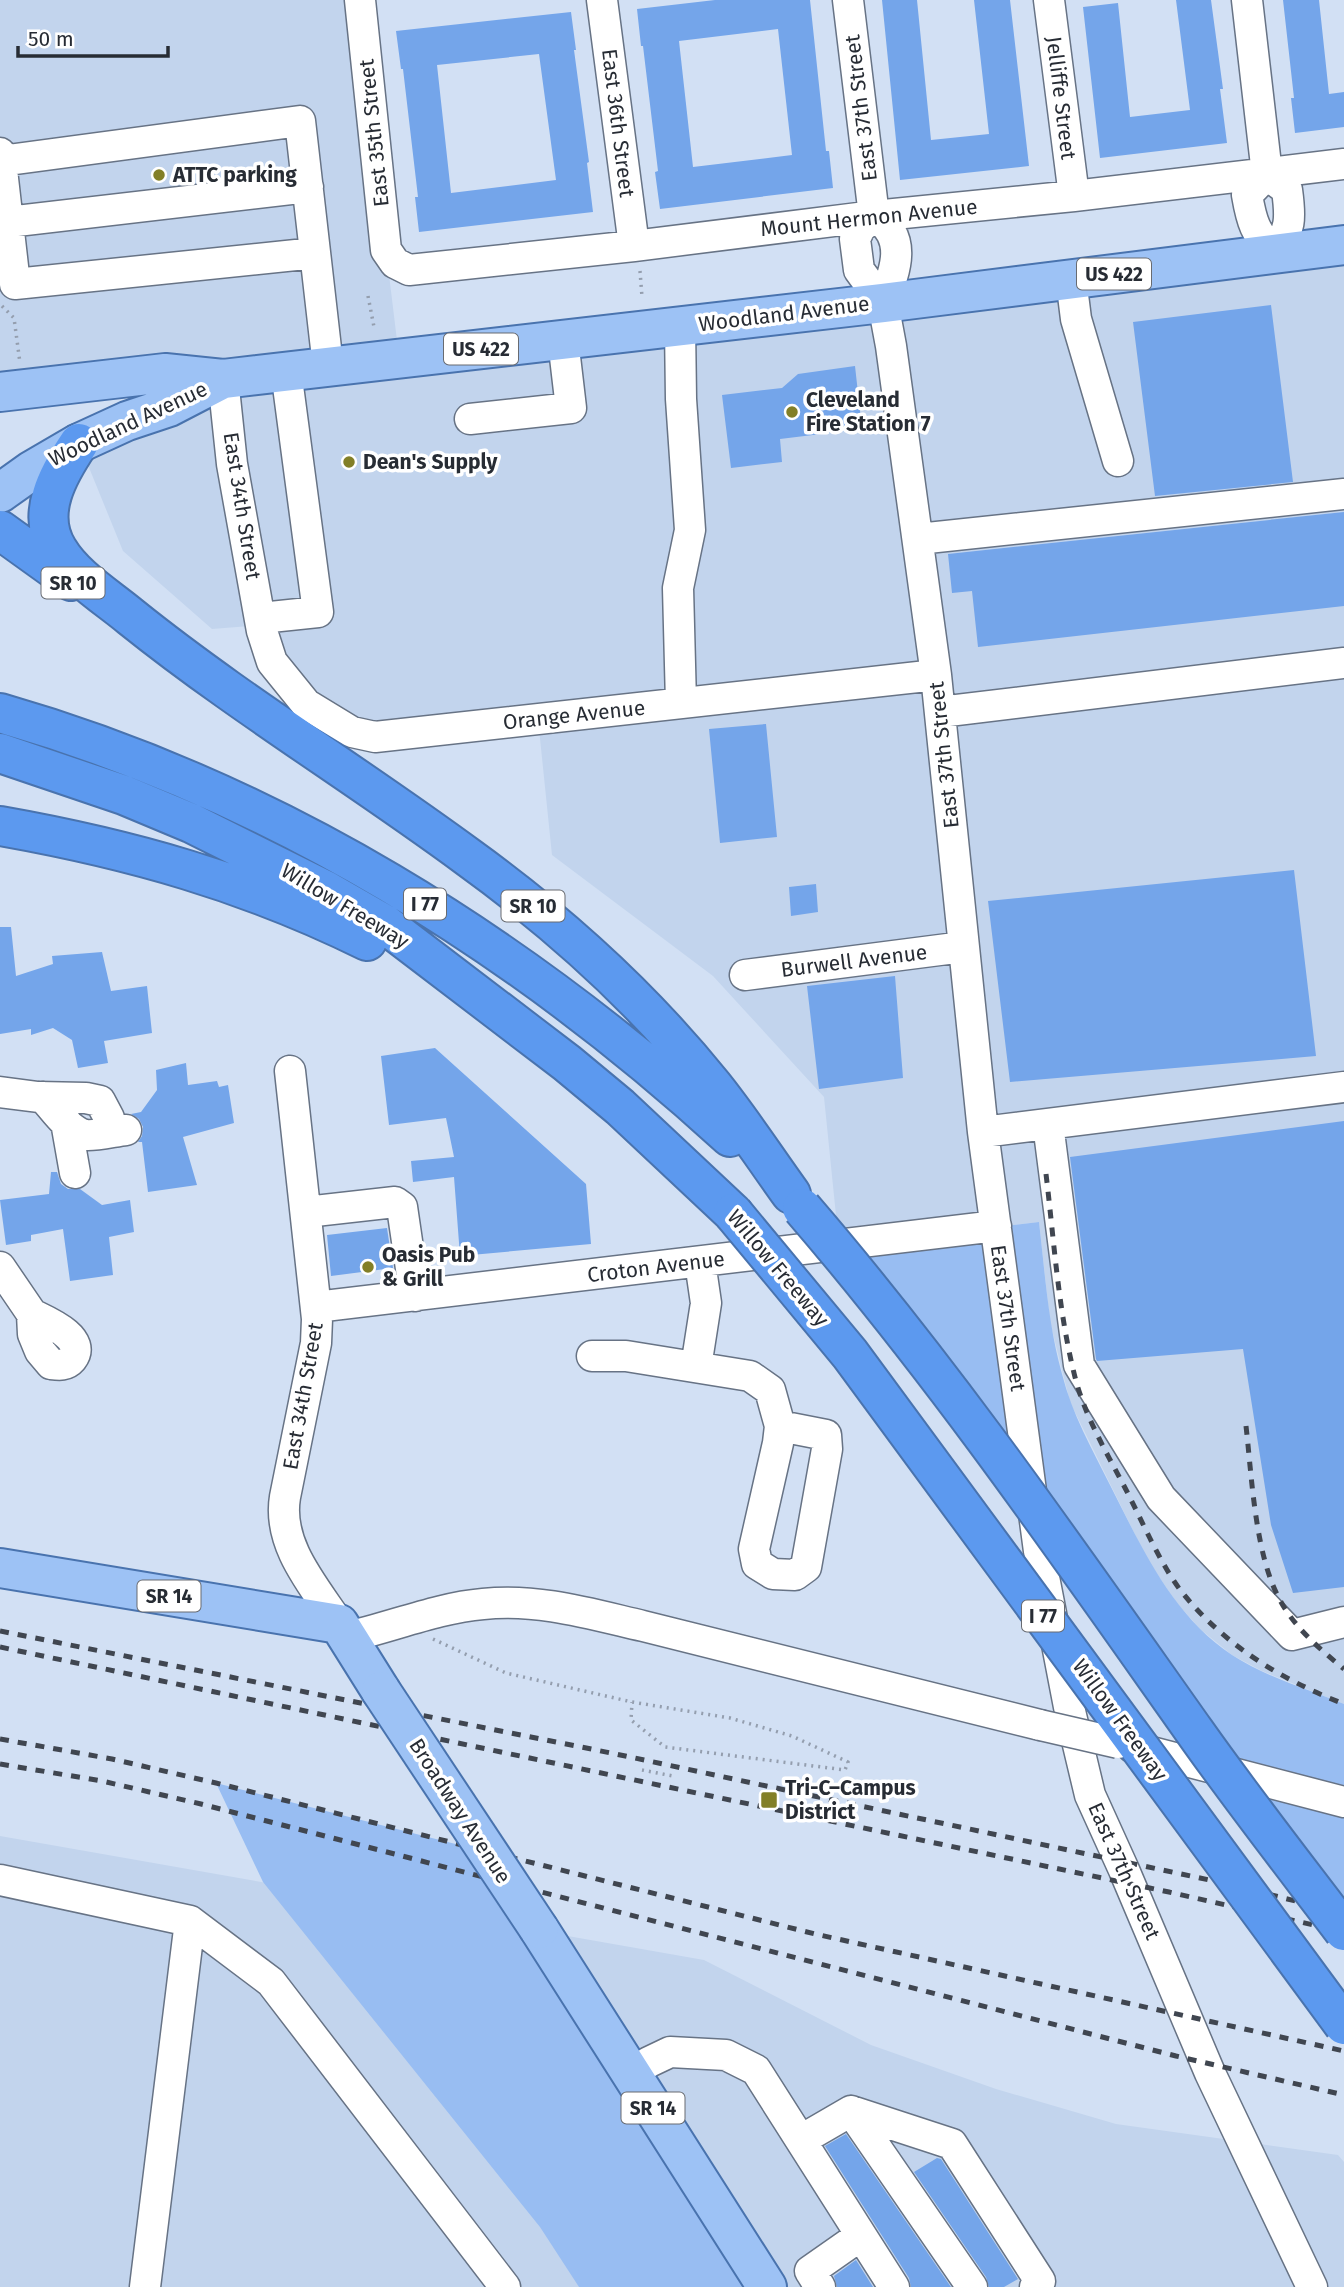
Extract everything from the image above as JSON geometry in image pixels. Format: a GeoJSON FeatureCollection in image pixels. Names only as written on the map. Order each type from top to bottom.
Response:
{"type":"FeatureCollection","features":[{"type":"Feature","properties":{"kind":"highway"},"geometry":{"type":"LineString","coordinates":[[79,443],[60,471],[51,498],[49,520],[53,541],[58,552],[74,569],[149,631]]}},
{"type":"Feature","properties":{"kind":"highway","name":"SR 10"},"geometry":{"type":"LineString","coordinates":[[0,530],[81,588],[149,631],[467,856],[532,906],[625,990],[683,1052],[713,1087],[797,1201]]}},
{"type":"Feature","properties":{"kind":"highway","name":"Willow Freeway"},"geometry":{"type":"LineString","coordinates":[[0,713],[154,766],[224,796],[358,863],[484,940],[594,1022],[685,1097],[797,1201],[869,1285],[1049,1524],[1197,1735],[1344,1931]]}},
{"type":"Feature","properties":{"kind":"highway","name":"Willow Freeway"},"geometry":{"type":"LineString","coordinates":[[0,752],[124,795],[191,822],[293,873],[386,925],[567,1063],[620,1108],[733,1213],[850,1354],[1344,2025]]}},
{"type":"Feature","properties":{"kind":"highway"},"geometry":{"type":"LineString","coordinates":[[0,826],[123,851],[251,890],[318,917],[375,945],[504,1016]]}},
{"type":"Feature","properties":{"kind":"main road","name":"Woodland Avenue"},"geometry":{"type":"LineString","coordinates":[[10,380],[165,373],[223,379],[883,303],[1344,246]]}},
{"type":"Feature","properties":{"kind":"main road","name":"Woodland Avenue"},"geometry":{"type":"LineString","coordinates":[[0,493],[79,443],[127,421],[169,407],[223,379]]}},
{"type":"Feature","properties":{"kind":"main road","name":"SR 14"},"geometry":{"type":"LineString","coordinates":[[0,1568],[343,1631]]}},
{"type":"Feature","properties":{"kind":"main road","name":"Broadway Avenue"},"geometry":{"type":"LineString","coordinates":[[343,1631],[539,1929],[767,2287]]}},
{"type":"Feature","properties":{"kind":"street","name":"East 35th Street"},"geometry":{"type":"LineString","coordinates":[[360,0],[386,250],[395,263]]}},
{"type":"Feature","properties":{"kind":"street","name":"East 36th Street"},"geometry":{"type":"LineString","coordinates":[[602,0],[637,256]]}},
{"type":"Feature","properties":{"kind":"street","name":"East 37th Street"},"geometry":{"type":"LineString","coordinates":[[848,0],[874,216],[886,223],[892,232],[897,265],[883,303],[936,675],[983,1132],[1039,1550],[1069,1707],[1090,1795],[1125,1870],[1210,2073],[1312,2287]]}},
{"type":"Feature","properties":{"kind":"street","name":"Jelliffe Street"},"geometry":{"type":"LineString","coordinates":[[1049,0],[1074,196]]}},
{"type":"Feature","properties":{"kind":"street"},"geometry":{"type":"LineString","coordinates":[[1247,0],[1267,174],[1287,190],[1291,218],[1285,238],[1274,254],[1252,222],[1247,195],[1267,174]]}},
{"type":"Feature","properties":{"kind":"street"},"geometry":{"type":"LineString","coordinates":[[315,253],[15,284],[1,157],[300,121],[328,366]]}},
{"type":"Feature","properties":{"kind":"street","name":"Mount Hermon Avenue"},"geometry":{"type":"LineString","coordinates":[[395,263],[409,270],[637,256],[874,216],[1074,196],[1344,164]]}},
{"type":"Feature","properties":{"kind":"street"},"geometry":{"type":"LineString","coordinates":[[8,222],[308,187]]}},
{"type":"Feature","properties":{"kind":"street"},"geometry":{"type":"LineString","coordinates":[[1071,279],[1076,319],[1118,461]]}},
{"type":"Feature","properties":{"kind":"street"},"geometry":{"type":"LineString","coordinates":[[680,326],[681,400],[690,530],[678,588],[681,704]]}},
{"type":"Feature","properties":{"kind":"street"},"geometry":{"type":"LineString","coordinates":[[470,419],[571,408],[563,340]]}},
{"type":"Feature","properties":{"kind":"street"},"geometry":{"type":"LineString","coordinates":[[262,624],[318,612],[286,371]]}},
{"type":"Feature","properties":{"kind":"street","name":"East 34th Street"},"geometry":{"type":"LineString","coordinates":[[223,379],[232,464],[262,624]]}},
{"type":"Feature","properties":{"kind":"street"},"geometry":{"type":"LineString","coordinates":[[918,539],[1344,494]]}},
{"type":"Feature","properties":{"kind":"street","name":"Orange Avenue"},"geometry":{"type":"LineString","coordinates":[[262,624],[272,662],[306,704],[352,732],[374,737],[936,675]]}},
{"type":"Feature","properties":{"kind":"street"},"geometry":{"type":"LineString","coordinates":[[940,712],[1344,663]]}},
{"type":"Feature","properties":{"kind":"street","name":"Burwell Avenue"},"geometry":{"type":"LineString","coordinates":[[745,975],[963,947]]}},
{"type":"Feature","properties":{"kind":"street","name":"East 34th Street"},"geometry":{"type":"LineString","coordinates":[[290,1071],[316,1307],[316,1343],[283,1516],[295,1555],[343,1631]]}},
{"type":"Feature","properties":{"kind":"street"},"geometry":{"type":"LineString","coordinates":[[983,1132],[1344,1087]]}},
{"type":"Feature","properties":{"kind":"street"},"geometry":{"type":"LineString","coordinates":[[0,1092],[100,1101],[118,1131],[86,1135],[66,1122],[43,1097]]}},
{"type":"Feature","properties":{"kind":"street"},"geometry":{"type":"LineString","coordinates":[[66,1122],[75,1172]]}},
{"type":"Feature","properties":{"kind":"street"},"geometry":{"type":"LineString","coordinates":[[1048,1124],[1079,1365],[1161,1497],[1292,1635],[1344,1622]]}},
{"type":"Feature","properties":{"kind":"street"},"geometry":{"type":"LineString","coordinates":[[306,1212],[395,1202],[402,1207],[415,1296]]}},
{"type":"Feature","properties":{"kind":"street","name":"Croton Avenue"},"geometry":{"type":"LineString","coordinates":[[316,1307],[996,1226]]}},
{"type":"Feature","properties":{"kind":"street"},"geometry":{"type":"LineString","coordinates":[[696,1367],[706,1303],[700,1262]]}},
{"type":"Feature","properties":{"kind":"street"},"geometry":{"type":"LineString","coordinates":[[0,1267],[32,1314]]}},
{"type":"Feature","properties":{"kind":"street"},"geometry":{"type":"LineString","coordinates":[[592,1356],[626,1356],[750,1376],[770,1390],[780,1426],[754,1549],[757,1564],[773,1574],[795,1575],[806,1567],[827,1449],[826,1436],[780,1426]]}},
{"type":"Feature","properties":{"kind":"street"},"geometry":{"type":"LineString","coordinates":[[343,1631],[481,1604],[545,1605],[631,1623],[1118,1743],[1344,1802]]}},
{"type":"Feature","properties":{"kind":"street"},"geometry":{"type":"LineString","coordinates":[[0,1880],[190,1921],[271,1982],[505,2287]]}},
{"type":"Feature","properties":{"kind":"street"},"geometry":{"type":"LineString","coordinates":[[145,2287],[190,1921]]}},
{"type":"Feature","properties":{"kind":"street"},"geometry":{"type":"LineString","coordinates":[[631,2074],[670,2052],[726,2054],[756,2070],[894,2287]]}},
{"type":"Feature","properties":{"kind":"street"},"geometry":{"type":"LineString","coordinates":[[801,2140],[851,2111],[951,2144],[1040,2281],[1035,2287]]}},
{"type":"Feature","properties":{"kind":"street"},"geometry":{"type":"LineString","coordinates":[[851,2111],[972,2287]]}},
{"type":"Feature","properties":{"kind":"street"},"geometry":{"type":"LineString","coordinates":[[820,2287],[810,2271],[860,2236]]}},
{"type":"Feature","properties":{"kind":"path"},"geometry":{"type":"LineString","coordinates":[[637,256],[642,297]]}},
{"type":"Feature","properties":{"kind":"path"},"geometry":{"type":"LineString","coordinates":[[368,296],[374,327]]}},
{"type":"Feature","properties":{"kind":"path"},"geometry":{"type":"LineString","coordinates":[[0,304],[14,318],[10,380]]}},
{"type":"Feature","properties":{"kind":"path"},"geometry":{"type":"LineString","coordinates":[[430,1638],[506,1674],[632,1702],[711,1714],[748,1723],[801,1740],[848,1762],[845,1770],[665,1747],[631,1720],[632,1702]]}},
{"type":"Feature","properties":{"kind":"path"},"geometry":{"type":"LineString","coordinates":[[642,1770],[673,1776]]}},
{"type":"Feature","properties":{"kind":"shaded area"},"geometry":{"type":"Polygon","coordinates":[[[0,0],[360,0],[399,357],[1344,245],[1344,1704],[1262,1671],[1232,1655],[1200,1629],[1176,1602],[1147,1559],[1070,1402],[1050,1322],[1039,1222],[839,1245],[824,1097],[713,976],[552,855],[538,719],[375,737],[330,720],[261,625],[212,629],[123,551],[79,443],[221,380],[0,392],[0,0]]]}},
{"type":"Feature","properties":{"kind":"shaded area"},"geometry":{"type":"Polygon","coordinates":[[[1039,1222],[1050,1317],[1066,1389],[1090,1445],[1160,1579],[1192,1620],[1232,1655],[1273,1676],[1344,1704],[1344,1931],[839,1245],[1039,1222]]]}},
{"type":"Feature","properties":{"kind":"shaded area"},"geometry":{"type":"Polygon","coordinates":[[[216,1783],[487,1852],[767,2287],[579,2287],[540,2227],[263,1882],[216,1783]]]}},
{"type":"Feature","properties":{"kind":"shaded area"},"geometry":{"type":"Polygon","coordinates":[[[0,1836],[704,1960],[871,2045],[996,2089],[1116,2124],[1338,2155],[1344,2162],[1344,2287],[0,2287],[0,1836]]]}},
{"type":"Feature","properties":{"kind":"building"},"geometry":{"type":"Polygon","coordinates":[[[715,0],[810,0],[826,151],[829,151],[833,188],[660,209],[655,172],[658,171],[637,9],[715,0]],[[778,29],[679,41],[693,167],[792,155],[778,29]]]}},
{"type":"Feature","properties":{"kind":"building"},"geometry":{"type":"Polygon","coordinates":[[[882,0],[917,0],[931,140],[989,134],[974,0],[1010,0],[1029,166],[900,180],[882,0]]]}},
{"type":"Feature","properties":{"kind":"building"},"geometry":{"type":"Polygon","coordinates":[[[1176,0],[1211,0],[1227,143],[1100,158],[1083,7],[1118,3],[1130,117],[1190,110],[1176,0]]]}},
{"type":"Feature","properties":{"kind":"building"},"geometry":{"type":"Polygon","coordinates":[[[1283,0],[1319,0],[1329,94],[1344,92],[1344,127],[1295,133],[1291,98],[1294,98],[1283,0]]]}},
{"type":"Feature","properties":{"kind":"building"},"geometry":{"type":"Polygon","coordinates":[[[571,12],[593,212],[419,232],[415,197],[418,197],[396,31],[571,12]],[[539,54],[437,65],[451,193],[556,180],[539,54]]]}},
{"type":"Feature","properties":{"kind":"building"},"geometry":{"type":"Polygon","coordinates":[[[1271,305],[1293,482],[1155,496],[1133,322],[1271,305]]]}},
{"type":"Feature","properties":{"kind":"building","name":"Cleveland Fire Station 7"},"geometry":{"type":"Polygon","coordinates":[[[855,366],[862,429],[780,439],[782,462],[731,468],[722,395],[782,388],[798,374],[855,366]]]}},
{"type":"Feature","properties":{"kind":"building"},"geometry":{"type":"Polygon","coordinates":[[[1344,512],[1344,606],[978,647],[972,591],[952,593],[948,554],[1344,512]]]}},
{"type":"Feature","properties":{"kind":"building"},"geometry":{"type":"Polygon","coordinates":[[[766,724],[777,837],[720,843],[709,729],[766,724]]]}},
{"type":"Feature","properties":{"kind":"building"},"geometry":{"type":"Polygon","coordinates":[[[1294,870],[1316,1056],[1010,1082],[988,901],[1294,870]]]}},
{"type":"Feature","properties":{"kind":"building"},"geometry":{"type":"Polygon","coordinates":[[[816,884],[818,912],[791,916],[789,887],[816,884]]]}},
{"type":"Feature","properties":{"kind":"building"},"geometry":{"type":"Polygon","coordinates":[[[0,927],[11,927],[16,976],[53,964],[52,956],[102,952],[111,991],[147,986],[152,1033],[104,1041],[108,1063],[78,1068],[72,1040],[53,1028],[31,1035],[31,1029],[0,1034],[0,927]]]}},
{"type":"Feature","properties":{"kind":"building"},"geometry":{"type":"Polygon","coordinates":[[[895,976],[903,1078],[819,1089],[807,986],[895,976]]]}},
{"type":"Feature","properties":{"kind":"building"},"geometry":{"type":"Polygon","coordinates":[[[435,1048],[586,1184],[591,1244],[460,1256],[454,1177],[413,1182],[411,1161],[454,1157],[446,1118],[389,1125],[381,1056],[435,1048]]]}},
{"type":"Feature","properties":{"kind":"building"},"geometry":{"type":"Polygon","coordinates":[[[186,1063],[188,1085],[217,1081],[219,1087],[228,1085],[234,1123],[183,1137],[197,1185],[148,1192],[142,1142],[138,1142],[143,1127],[139,1119],[131,1114],[141,1112],[157,1090],[156,1070],[186,1063]]]}},
{"type":"Feature","properties":{"kind":"building"},"geometry":{"type":"Polygon","coordinates":[[[1344,1121],[1344,1587],[1293,1593],[1271,1525],[1243,1349],[1097,1361],[1070,1157],[1344,1121]]]}},
{"type":"Feature","properties":{"kind":"building"},"geometry":{"type":"Polygon","coordinates":[[[51,1172],[57,1172],[61,1184],[68,1189],[80,1189],[102,1205],[130,1200],[134,1232],[109,1237],[113,1275],[70,1281],[63,1229],[31,1235],[31,1241],[6,1245],[0,1200],[49,1194],[51,1172]]]}},
{"type":"Feature","properties":{"kind":"building"},"geometry":{"type":"Polygon","coordinates":[[[387,1228],[393,1268],[331,1276],[327,1235],[387,1228]]]}},
{"type":"Feature","properties":{"kind":"building"},"geometry":{"type":"Polygon","coordinates":[[[846,2134],[951,2287],[911,2287],[909,2278],[825,2146],[846,2134]]]}},
{"type":"Feature","properties":{"kind":"building"},"geometry":{"type":"Polygon","coordinates":[[[937,2158],[941,2159],[1018,2279],[1004,2287],[989,2287],[986,2277],[914,2172],[937,2158]]]}},
{"type":"Feature","properties":{"kind":"building"},"geometry":{"type":"Polygon","coordinates":[[[856,2260],[873,2287],[837,2287],[834,2276],[856,2260]]]}},
{"type":"Feature","properties":{"kind":"railway"},"geometry":{"type":"LineString","coordinates":[[1046,1174],[1060,1299],[1078,1387],[1095,1430],[1165,1567],[1198,1610],[1235,1644],[1276,1671],[1344,1704]]}},
{"type":"Feature","properties":{"kind":"railway"},"geometry":{"type":"LineString","coordinates":[[1246,1426],[1256,1517],[1272,1584],[1301,1630],[1344,1669]]}},
{"type":"Feature","properties":{"kind":"railway"},"geometry":{"type":"LineString","coordinates":[[0,1631],[611,1753],[1219,1882],[1344,1913]]}},
{"type":"Feature","properties":{"kind":"railway"},"geometry":{"type":"LineString","coordinates":[[0,1647],[1169,1892],[1344,1932]]}},
{"type":"Feature","properties":{"kind":"railway"},"geometry":{"type":"LineString","coordinates":[[0,1739],[112,1759],[216,1783],[815,1934],[1344,2051]]}},
{"type":"Feature","properties":{"kind":"railway"},"geometry":{"type":"LineString","coordinates":[[0,1764],[102,1781],[201,1804],[1176,2056],[1344,2095]]}},
{"type":"Feature","properties":{"kind":"place","name":"ATTC parking"},"geometry":{"type":"Point","coordinates":[159,175]}},
{"type":"Feature","properties":{"kind":"place","name":"Cleveland Fire Station 7"},"geometry":{"type":"Point","coordinates":[792,412]}},
{"type":"Feature","properties":{"kind":"place","name":"Dean's Supply"},"geometry":{"type":"Point","coordinates":[349,462]}},
{"type":"Feature","properties":{"kind":"place","name":"Oasis Pub & Grill"},"geometry":{"type":"Point","coordinates":[368,1267]}},
{"type":"Feature","properties":{"kind":"place","name":"Tri-C–Campus District"},"geometry":{"type":"Point","coordinates":[769,1800]}}]}
